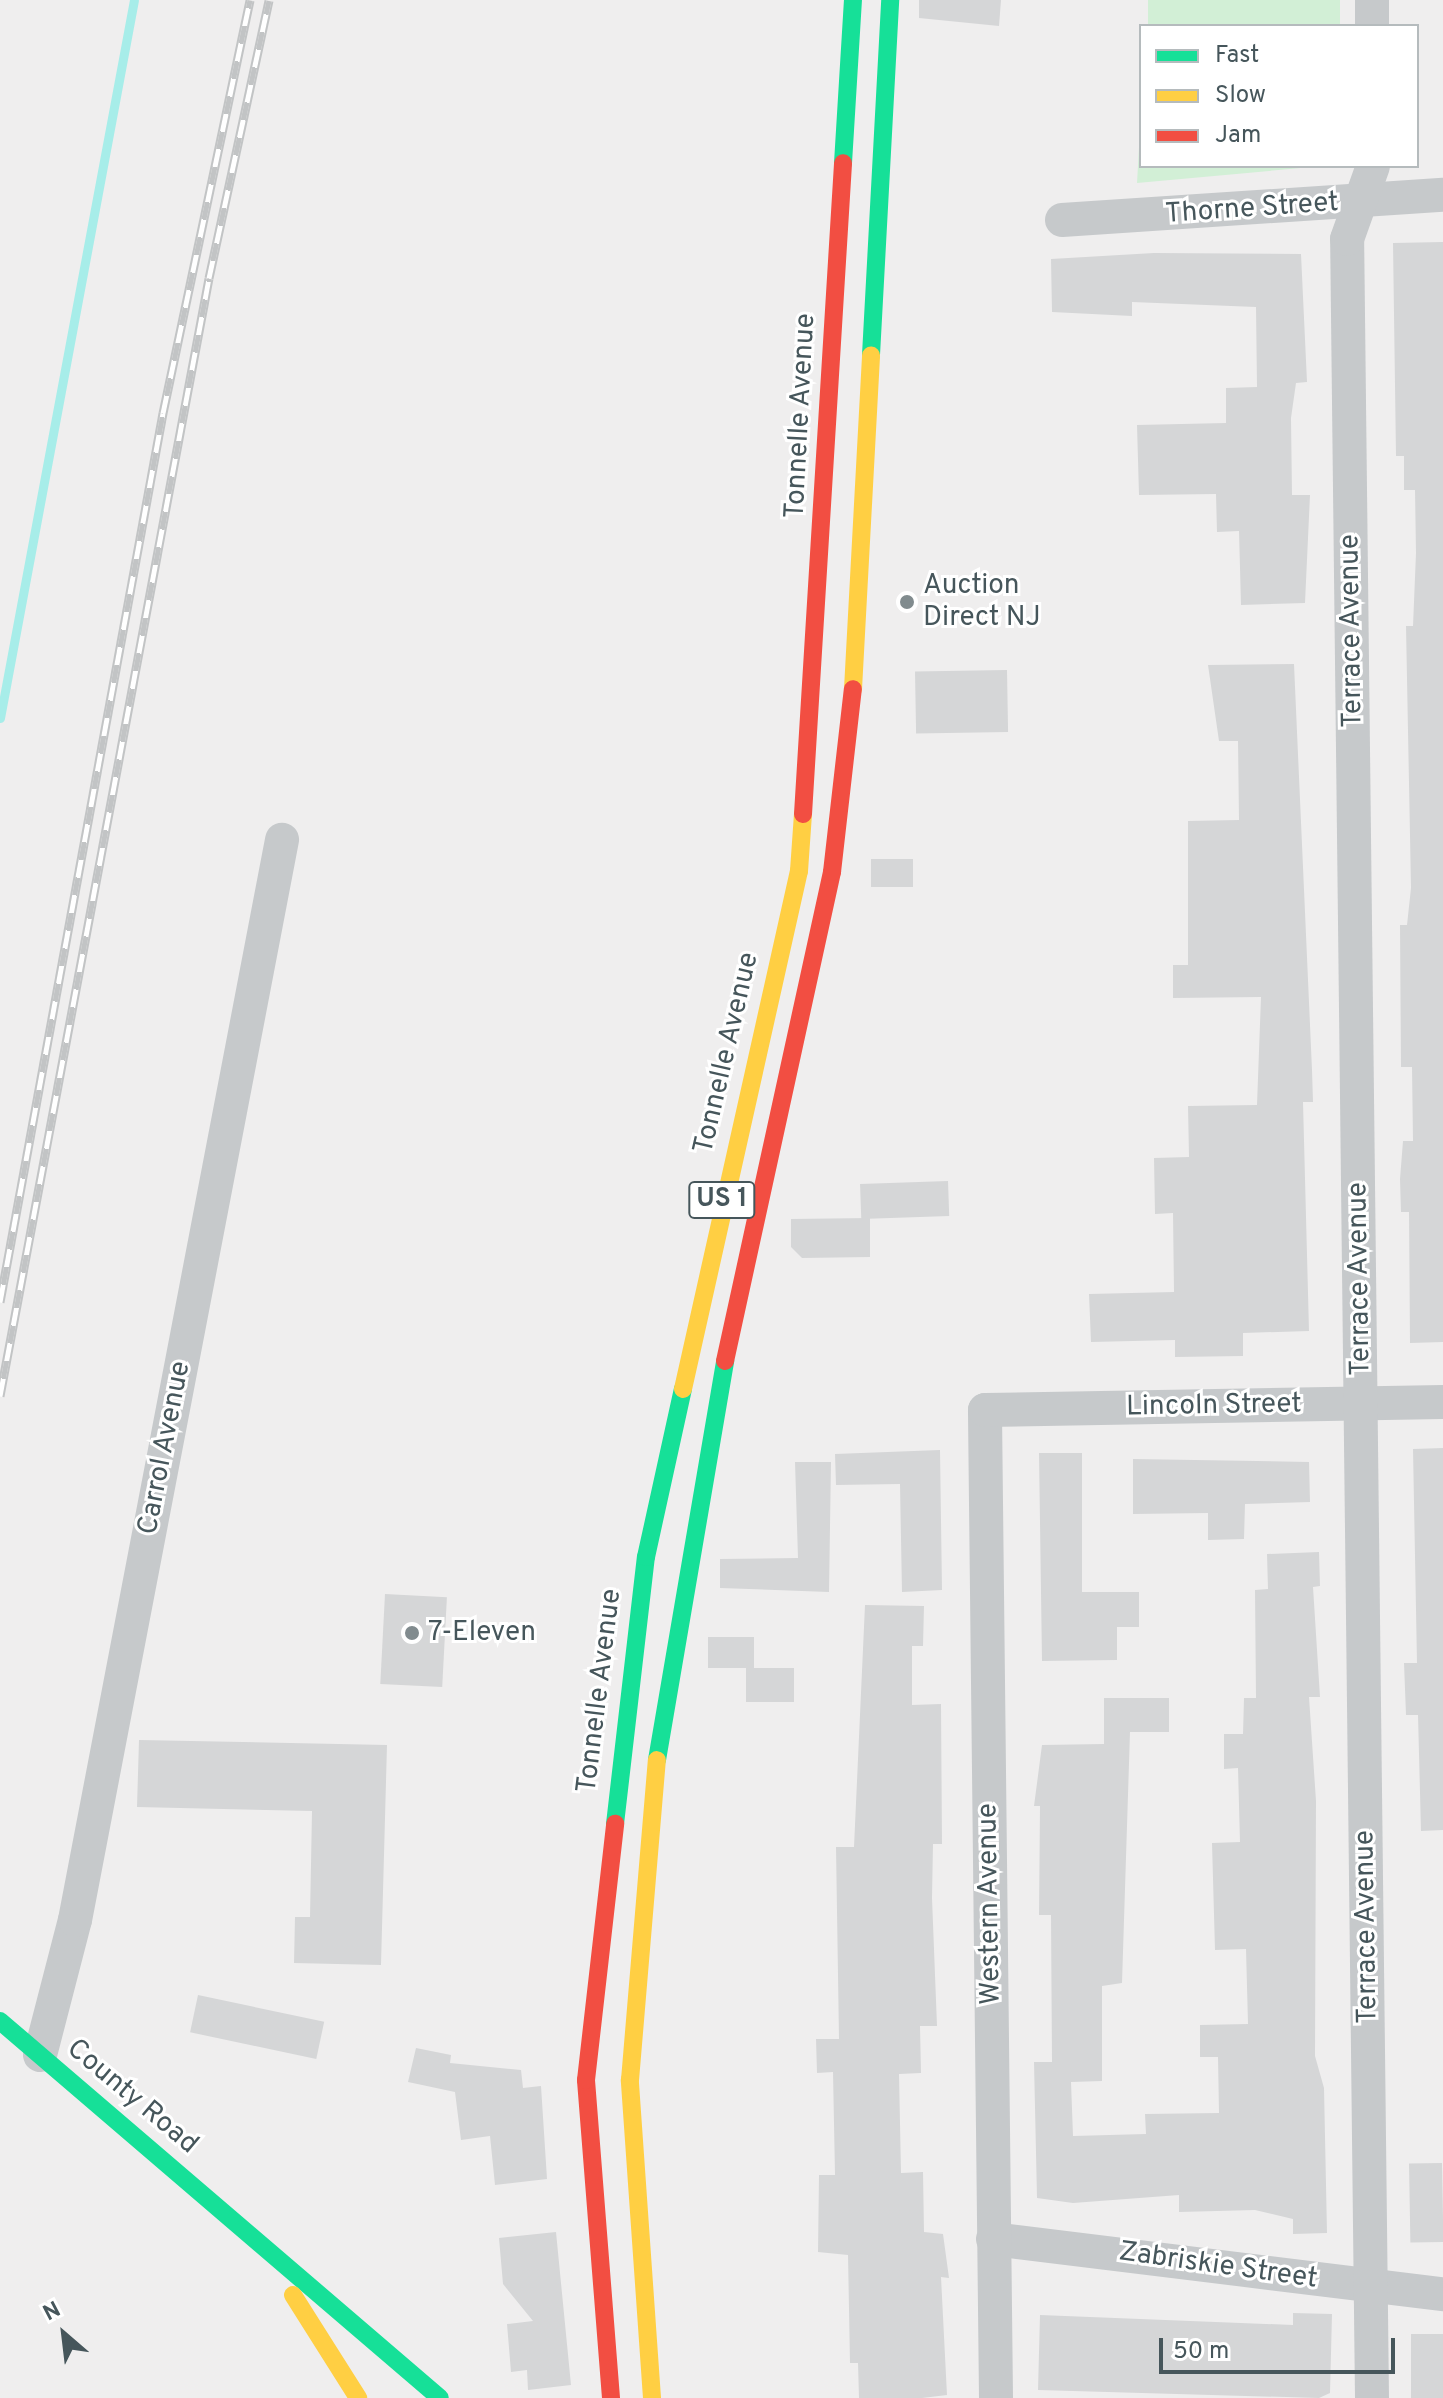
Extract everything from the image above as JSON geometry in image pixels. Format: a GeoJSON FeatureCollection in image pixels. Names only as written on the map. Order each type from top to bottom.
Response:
{"type":"FeatureCollection","features":[{"type":"Feature","properties":{"kind":"main road","name":"Tonnelle Avenue"},"geometry":{"type":"LineString","coordinates":[[611,2398],[586,2080],[646,1557],[799,871],[853,0]]}},
{"type":"Feature","properties":{"kind":"main road","name":"US 1"},"geometry":{"type":"LineString","coordinates":[[652,2398],[630,2080],[642,1892],[664,1699],[719,1389],[832,872],[849,760],[890,0]]}},
{"type":"Feature","properties":{"kind":"main road","name":"County Road"},"geometry":{"type":"LineString","coordinates":[[0,2021],[440,2398]]}},
{"type":"Feature","properties":{"kind":"main road","name":"County Road"},"geometry":{"type":"LineString","coordinates":[[228,2215],[319,2327],[358,2398]]}},
{"type":"Feature","properties":{"kind":"street"},"geometry":{"type":"LineString","coordinates":[[1372,0],[1372,24]]}},
{"type":"Feature","properties":{"kind":"street","name":"Terrace Avenue"},"geometry":{"type":"LineString","coordinates":[[1372,2398],[1347,239],[1367,200],[1373,168]]}},
{"type":"Feature","properties":{"kind":"street","name":"Thorne Street"},"geometry":{"type":"LineString","coordinates":[[1062,220],[1443,195]]}},
{"type":"Feature","properties":{"kind":"street","name":"Carrol Avenue"},"geometry":{"type":"LineString","coordinates":[[40,2055],[75,1920],[282,840]]}},
{"type":"Feature","properties":{"kind":"street","name":"Lincoln Street"},"geometry":{"type":"LineString","coordinates":[[985,1410],[1443,1402]]}},
{"type":"Feature","properties":{"kind":"street","name":"Western Avenue"},"geometry":{"type":"LineString","coordinates":[[985,1410],[996,2398]]}},
{"type":"Feature","properties":{"kind":"street","name":"Zabriskie Street"},"geometry":{"type":"LineString","coordinates":[[993,2239],[1443,2294]]}},
{"type":"Feature","properties":{"kind":"green space"},"geometry":{"type":"Polygon","coordinates":[[[1148,0],[1340,0],[1340,24],[1148,24],[1148,0]]]}},
{"type":"Feature","properties":{"kind":"green space"},"geometry":{"type":"Polygon","coordinates":[[[1139,148],[1139,168],[1301,168],[1137,183],[1139,148]]]}},
{"type":"Feature","properties":{"kind":"building"},"geometry":{"type":"Polygon","coordinates":[[[919,0],[1001,0],[999,26],[919,18],[919,0]]]}},
{"type":"Feature","properties":{"kind":"building"},"geometry":{"type":"Polygon","coordinates":[[[1443,242],[1443,1342],[1410,1343],[1409,1212],[1401,1212],[1400,1179],[1403,1141],[1413,1141],[1412,1067],[1401,1067],[1400,925],[1407,925],[1411,888],[1406,626],[1413,626],[1416,553],[1415,490],[1404,490],[1404,456],[1396,456],[1393,243],[1443,242]]]}},
{"type":"Feature","properties":{"kind":"building"},"geometry":{"type":"Polygon","coordinates":[[[1154,253],[1301,254],[1307,382],[1296,383],[1291,418],[1292,495],[1310,495],[1305,603],[1241,605],[1239,531],[1217,532],[1216,494],[1139,495],[1137,425],[1226,423],[1226,388],[1257,387],[1256,307],[1132,302],[1132,316],[1052,312],[1051,259],[1154,253]]]}},
{"type":"Feature","properties":{"kind":"building"},"geometry":{"type":"Polygon","coordinates":[[[1294,664],[1313,1102],[1303,1102],[1309,1331],[1243,1333],[1243,1356],[1175,1357],[1175,1340],[1091,1342],[1089,1294],[1174,1292],[1173,1213],[1155,1214],[1154,1158],[1189,1157],[1188,1106],[1257,1105],[1261,997],[1173,998],[1173,965],[1188,965],[1188,821],[1239,820],[1238,741],[1219,741],[1208,665],[1294,664]]]}},
{"type":"Feature","properties":{"kind":"building"},"geometry":{"type":"Polygon","coordinates":[[[1007,670],[1008,732],[916,734],[915,672],[1007,670]]]}},
{"type":"Feature","properties":{"kind":"building"},"geometry":{"type":"Polygon","coordinates":[[[871,859],[913,859],[913,887],[871,887],[871,859]]]}},
{"type":"Feature","properties":{"kind":"building"},"geometry":{"type":"Polygon","coordinates":[[[948,1181],[949,1216],[861,1219],[860,1184],[948,1181]]]}},
{"type":"Feature","properties":{"kind":"building"},"geometry":{"type":"Polygon","coordinates":[[[870,1218],[870,1257],[802,1258],[791,1247],[791,1219],[870,1218]]]}},
{"type":"Feature","properties":{"kind":"building"},"geometry":{"type":"Polygon","coordinates":[[[1443,1448],[1443,1830],[1421,1831],[1418,1715],[1406,1715],[1404,1663],[1417,1663],[1413,1449],[1443,1448]]]}},
{"type":"Feature","properties":{"kind":"building"},"geometry":{"type":"Polygon","coordinates":[[[940,1450],[942,1590],[902,1592],[900,1484],[836,1485],[835,1454],[940,1450]]]}},
{"type":"Feature","properties":{"kind":"building"},"geometry":{"type":"Polygon","coordinates":[[[1039,1453],[1082,1453],[1082,1592],[1139,1592],[1139,1627],[1117,1627],[1117,1660],[1042,1661],[1039,1453]]]}},
{"type":"Feature","properties":{"kind":"building"},"geometry":{"type":"Polygon","coordinates":[[[1133,1459],[1309,1462],[1310,1502],[1245,1504],[1244,1539],[1208,1540],[1208,1513],[1133,1514],[1133,1459]]]}},
{"type":"Feature","properties":{"kind":"building"},"geometry":{"type":"Polygon","coordinates":[[[795,1462],[831,1462],[829,1592],[720,1588],[720,1559],[798,1558],[795,1462]]]}},
{"type":"Feature","properties":{"kind":"building"},"geometry":{"type":"Polygon","coordinates":[[[1319,1552],[1320,1586],[1313,1587],[1320,1697],[1309,1697],[1316,1801],[1315,2056],[1324,2088],[1327,2233],[1293,2234],[1293,2219],[1255,2210],[1179,2212],[1179,2195],[1073,2203],[1037,2198],[1034,2062],[1052,2062],[1051,1915],[1039,1915],[1040,1806],[1034,1806],[1042,1745],[1104,1744],[1104,1698],[1169,1698],[1169,1732],[1130,1732],[1122,1983],[1102,1986],[1102,2081],[1071,2082],[1073,2136],[1146,2134],[1145,2114],[1219,2113],[1218,2057],[1200,2057],[1200,2025],[1248,2024],[1246,1949],[1215,1950],[1212,1843],[1240,1842],[1238,1768],[1224,1769],[1224,1734],[1243,1734],[1244,1698],[1256,1698],[1255,1590],[1268,1589],[1267,1554],[1319,1552]]]}},
{"type":"Feature","properties":{"kind":"building"},"geometry":{"type":"Polygon","coordinates":[[[385,1594],[447,1597],[442,1687],[380,1684],[385,1594]]]}},
{"type":"Feature","properties":{"kind":"building"},"geometry":{"type":"Polygon","coordinates":[[[865,1605],[924,1606],[923,1646],[912,1646],[912,1705],[941,1704],[942,1844],[933,1844],[932,1898],[937,2026],[920,2026],[921,2073],[899,2074],[901,2173],[923,2172],[924,2232],[943,2234],[949,2278],[941,2277],[947,2395],[922,2398],[859,2398],[858,2363],[850,2363],[848,2255],[818,2252],[819,2175],[835,2175],[833,2072],[817,2073],[816,2039],[839,2039],[836,1847],[854,1847],[865,1605]]]}},
{"type":"Feature","properties":{"kind":"building"},"geometry":{"type":"Polygon","coordinates":[[[708,1637],[754,1637],[754,1668],[708,1668],[708,1637]]]}},
{"type":"Feature","properties":{"kind":"building"},"geometry":{"type":"Polygon","coordinates":[[[746,1668],[794,1668],[794,1702],[746,1702],[746,1668]]]}},
{"type":"Feature","properties":{"kind":"building"},"geometry":{"type":"Polygon","coordinates":[[[139,1740],[387,1745],[381,1965],[294,1963],[295,1917],[310,1917],[312,1811],[137,1807],[139,1740]]]}},
{"type":"Feature","properties":{"kind":"building"},"geometry":{"type":"Polygon","coordinates":[[[198,1995],[324,2022],[316,2059],[190,2032],[198,1995]]]}},
{"type":"Feature","properties":{"kind":"building"},"geometry":{"type":"Polygon","coordinates":[[[416,2048],[451,2055],[450,2063],[521,2070],[523,2088],[541,2086],[547,2179],[495,2185],[490,2136],[461,2140],[455,2092],[408,2082],[416,2048]]]}},
{"type":"Feature","properties":{"kind":"building"},"geometry":{"type":"Polygon","coordinates":[[[1442,2163],[1443,2242],[1410,2243],[1409,2164],[1442,2163]]]}},
{"type":"Feature","properties":{"kind":"building"},"geometry":{"type":"Polygon","coordinates":[[[556,2232],[571,2385],[528,2390],[527,2370],[511,2372],[507,2324],[533,2321],[503,2284],[499,2238],[556,2232]]]}},
{"type":"Feature","properties":{"kind":"building"},"geometry":{"type":"Polygon","coordinates":[[[1293,2313],[1332,2314],[1330,2393],[1319,2398],[1038,2390],[1040,2315],[1293,2325],[1293,2313]]]}},
{"type":"Feature","properties":{"kind":"building"},"geometry":{"type":"Polygon","coordinates":[[[1411,2334],[1443,2334],[1443,2398],[1411,2398],[1411,2334]]]}},
{"type":"Feature","properties":{"kind":"waterway"},"geometry":{"type":"LineString","coordinates":[[0,718],[134,0]]}},
{"type":"Feature","properties":{"kind":"railway"},"geometry":{"type":"LineString","coordinates":[[0,1302],[163,413],[250,0]]}},
{"type":"Feature","properties":{"kind":"railway"},"geometry":{"type":"LineString","coordinates":[[0,1396],[209,278],[269,0]]}},
{"type":"Feature","properties":{"kind":"traffic: fast"},"geometry":{"type":"LineString","coordinates":[[843,163],[853,0]]}},
{"type":"Feature","properties":{"kind":"traffic: fast"},"geometry":{"type":"LineString","coordinates":[[871,355],[890,0]]}},
{"type":"Feature","properties":{"kind":"traffic: fast"},"geometry":{"type":"LineString","coordinates":[[657,1760],[725,1361]]}},
{"type":"Feature","properties":{"kind":"traffic: fast"},"geometry":{"type":"LineString","coordinates":[[615,1824],[646,1557],[683,1389]]}},
{"type":"Feature","properties":{"kind":"traffic: fast"},"geometry":{"type":"LineString","coordinates":[[0,2021],[440,2398]]}},
{"type":"Feature","properties":{"kind":"traffic: slow"},"geometry":{"type":"LineString","coordinates":[[853,689],[871,355]]}},
{"type":"Feature","properties":{"kind":"traffic: slow"},"geometry":{"type":"LineString","coordinates":[[683,1389],[799,871],[803,814]]}},
{"type":"Feature","properties":{"kind":"traffic: slow"},"geometry":{"type":"LineString","coordinates":[[652,2398],[630,2080],[657,1760]]}},
{"type":"Feature","properties":{"kind":"traffic: slow"},"geometry":{"type":"LineString","coordinates":[[293,2295],[358,2398]]}},
{"type":"Feature","properties":{"kind":"traffic: jam"},"geometry":{"type":"LineString","coordinates":[[803,814],[843,163]]}},
{"type":"Feature","properties":{"kind":"traffic: jam"},"geometry":{"type":"LineString","coordinates":[[725,1361],[832,872],[853,689]]}},
{"type":"Feature","properties":{"kind":"traffic: jam"},"geometry":{"type":"LineString","coordinates":[[611,2398],[586,2080],[615,1824]]}},
{"type":"Feature","properties":{"kind":"place","name":"Auction Direct NJ"},"geometry":{"type":"Point","coordinates":[907,602]}},
{"type":"Feature","properties":{"kind":"place","name":"7-Eleven"},"geometry":{"type":"Point","coordinates":[412,1633]}}]}
